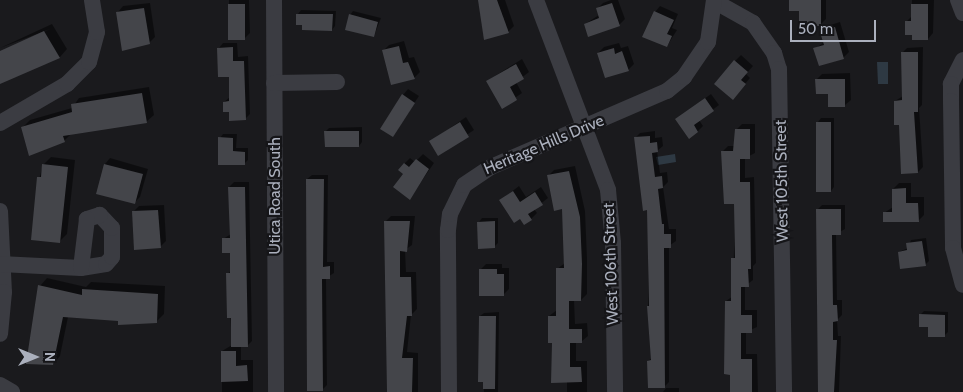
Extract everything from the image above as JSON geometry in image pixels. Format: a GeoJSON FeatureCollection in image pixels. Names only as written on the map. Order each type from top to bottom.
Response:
{"type":"FeatureCollection","features":[{"type":"Feature","properties":{"kind":"street"},"geometry":{"type":"LineString","coordinates":[[0,124],[67,84],[85,66],[95,47],[97,32],[92,0]]}},
{"type":"Feature","properties":{"kind":"street","name":"Utica Road South"},"geometry":{"type":"LineString","coordinates":[[274,0],[276,392]]}},
{"type":"Feature","properties":{"kind":"street","name":"West 106th Street"},"geometry":{"type":"LineString","coordinates":[[536,0],[600,164],[611,216],[615,392]]}},
{"type":"Feature","properties":{"kind":"street","name":"Heritage Hills Drive"},"geometry":{"type":"LineString","coordinates":[[449,392],[448,230],[456,199],[476,174],[667,91],[684,77],[708,42],[714,0]]}},
{"type":"Feature","properties":{"kind":"street","name":"West 105th Street"},"geometry":{"type":"LineString","coordinates":[[714,0],[752,24],[774,52],[779,69],[784,392]]}},
{"type":"Feature","properties":{"kind":"street"},"geometry":{"type":"LineString","coordinates":[[958,0],[963,13]]}},
{"type":"Feature","properties":{"kind":"street"},"geometry":{"type":"LineString","coordinates":[[963,60],[951,84],[958,208],[954,248],[963,285]]}},
{"type":"Feature","properties":{"kind":"street"},"geometry":{"type":"LineString","coordinates":[[274,83],[337,82]]}},
{"type":"Feature","properties":{"kind":"street"},"geometry":{"type":"LineString","coordinates":[[0,211],[4,311],[0,334]]}},
{"type":"Feature","properties":{"kind":"street"},"geometry":{"type":"LineString","coordinates":[[1,264],[81,268]]}},
{"type":"Feature","properties":{"kind":"street"},"geometry":{"type":"LineString","coordinates":[[0,386],[12,392]]}},
{"type":"Feature","properties":{"kind":"shaded area"},"geometry":{"type":"Polygon","coordinates":[[[877,62],[888,62],[888,84],[878,84],[877,62]]]}},
{"type":"Feature","properties":{"kind":"shaded area"},"geometry":{"type":"Polygon","coordinates":[[[675,154],[676,162],[658,165],[656,157],[675,154]]]}},
{"type":"Feature","properties":{"kind":"building"},"geometry":{"type":"Polygon","coordinates":[[[478,0],[497,0],[509,33],[484,40],[478,0]]]}},
{"type":"Feature","properties":{"kind":"building"},"geometry":{"type":"Polygon","coordinates":[[[789,0],[821,0],[821,26],[799,26],[799,11],[789,11],[789,0]]]}},
{"type":"Feature","properties":{"kind":"building"},"geometry":{"type":"Polygon","coordinates":[[[612,3],[620,26],[588,37],[584,24],[599,18],[596,8],[612,3]]]}},
{"type":"Feature","properties":{"kind":"building"},"geometry":{"type":"Polygon","coordinates":[[[228,4],[245,4],[245,40],[228,40],[228,4]]]}},
{"type":"Feature","properties":{"kind":"building"},"geometry":{"type":"Polygon","coordinates":[[[911,4],[928,4],[928,40],[912,40],[912,35],[905,35],[905,21],[911,21],[911,4]]]}},
{"type":"Feature","properties":{"kind":"building"},"geometry":{"type":"Polygon","coordinates":[[[144,8],[150,44],[122,51],[116,12],[144,8]]]}},
{"type":"Feature","properties":{"kind":"building"},"geometry":{"type":"Polygon","coordinates":[[[654,11],[674,20],[667,34],[672,36],[667,47],[642,37],[654,11]]]}},
{"type":"Feature","properties":{"kind":"building"},"geometry":{"type":"Polygon","coordinates":[[[296,14],[333,14],[332,31],[302,30],[302,25],[296,25],[296,14]]]}},
{"type":"Feature","properties":{"kind":"building"},"geometry":{"type":"Polygon","coordinates":[[[349,14],[378,22],[374,37],[345,30],[349,14]]]}},
{"type":"Feature","properties":{"kind":"building"},"geometry":{"type":"Polygon","coordinates":[[[835,27],[844,59],[819,66],[813,48],[824,45],[820,32],[835,27]]]}},
{"type":"Feature","properties":{"kind":"building"},"geometry":{"type":"Polygon","coordinates":[[[44,31],[60,58],[0,84],[0,51],[44,31]]]}},
{"type":"Feature","properties":{"kind":"building"},"geometry":{"type":"Polygon","coordinates":[[[399,46],[403,63],[408,62],[415,79],[391,85],[382,50],[399,46]]]}},
{"type":"Feature","properties":{"kind":"building"},"geometry":{"type":"Polygon","coordinates":[[[233,47],[233,61],[244,61],[246,120],[229,121],[229,112],[223,112],[223,102],[229,101],[229,77],[218,77],[217,48],[233,47]]]}},
{"type":"Feature","properties":{"kind":"building"},"geometry":{"type":"Polygon","coordinates":[[[614,48],[615,54],[622,51],[629,71],[605,78],[597,53],[614,48]]]}},
{"type":"Feature","properties":{"kind":"building"},"geometry":{"type":"Polygon","coordinates":[[[901,52],[918,52],[918,112],[914,112],[918,173],[901,174],[899,125],[894,125],[894,101],[902,100],[901,52]]]}},
{"type":"Feature","properties":{"kind":"building"},"geometry":{"type":"Polygon","coordinates":[[[734,60],[748,72],[741,80],[746,84],[733,100],[714,84],[734,60]]]}},
{"type":"Feature","properties":{"kind":"building"},"geometry":{"type":"Polygon","coordinates":[[[516,64],[524,79],[510,87],[517,100],[502,109],[486,81],[516,64]]]}},
{"type":"Feature","properties":{"kind":"building"},"geometry":{"type":"Polygon","coordinates":[[[815,79],[845,79],[845,107],[828,107],[828,94],[816,94],[815,79]]]}},
{"type":"Feature","properties":{"kind":"building"},"geometry":{"type":"Polygon","coordinates":[[[142,93],[147,123],[63,136],[65,142],[29,156],[21,127],[72,112],[71,104],[142,93]]]}},
{"type":"Feature","properties":{"kind":"building"},"geometry":{"type":"Polygon","coordinates":[[[402,94],[415,103],[393,137],[380,129],[402,94]]]}},
{"type":"Feature","properties":{"kind":"building"},"geometry":{"type":"Polygon","coordinates":[[[705,98],[714,111],[694,125],[698,132],[689,139],[675,119],[705,98]]]}},
{"type":"Feature","properties":{"kind":"building"},"geometry":{"type":"Polygon","coordinates":[[[460,122],[469,137],[438,156],[429,141],[460,122]]]}},
{"type":"Feature","properties":{"kind":"building"},"geometry":{"type":"Polygon","coordinates":[[[816,122],[831,122],[831,192],[816,192],[816,122]]]}},
{"type":"Feature","properties":{"kind":"building"},"geometry":{"type":"Polygon","coordinates":[[[735,129],[750,129],[750,159],[740,159],[740,182],[750,182],[751,269],[748,269],[749,287],[741,287],[741,315],[752,315],[752,333],[741,333],[741,359],[752,359],[752,392],[730,392],[730,375],[724,374],[725,301],[731,301],[731,258],[735,258],[734,204],[724,204],[721,151],[733,151],[735,129]]]}},
{"type":"Feature","properties":{"kind":"building"},"geometry":{"type":"Polygon","coordinates":[[[324,131],[359,131],[359,147],[325,147],[324,131]]]}},
{"type":"Feature","properties":{"kind":"building"},"geometry":{"type":"Polygon","coordinates":[[[650,136],[650,143],[657,142],[658,152],[652,153],[655,177],[662,176],[663,188],[658,189],[664,234],[671,234],[671,248],[664,248],[665,388],[648,388],[647,361],[651,360],[647,306],[649,306],[647,210],[643,211],[634,137],[650,136]]]}},
{"type":"Feature","properties":{"kind":"building"},"geometry":{"type":"Polygon","coordinates":[[[218,137],[233,138],[233,151],[245,152],[245,165],[218,165],[218,137]]]}},
{"type":"Feature","properties":{"kind":"building"},"geometry":{"type":"Polygon","coordinates":[[[416,159],[429,169],[410,200],[393,187],[403,174],[398,170],[404,163],[409,167],[416,159]]]}},
{"type":"Feature","properties":{"kind":"building"},"geometry":{"type":"Polygon","coordinates":[[[42,164],[68,167],[60,243],[31,240],[37,177],[41,177],[42,164]]]}},
{"type":"Feature","properties":{"kind":"building"},"geometry":{"type":"Polygon","coordinates":[[[104,164],[143,174],[135,204],[96,194],[104,164]]]}},
{"type":"Feature","properties":{"kind":"building"},"geometry":{"type":"Polygon","coordinates":[[[569,171],[580,217],[582,264],[581,301],[569,301],[569,329],[582,329],[582,343],[570,343],[570,367],[581,367],[582,382],[551,383],[552,343],[548,343],[548,316],[556,316],[556,268],[564,268],[562,209],[554,211],[547,175],[569,171]]]}},
{"type":"Feature","properties":{"kind":"building"},"geometry":{"type":"Polygon","coordinates":[[[306,179],[324,179],[323,267],[330,266],[330,279],[322,279],[323,391],[307,391],[306,179]]]}},
{"type":"Feature","properties":{"kind":"building"},"geometry":{"type":"Polygon","coordinates":[[[228,187],[245,187],[248,347],[231,347],[231,318],[227,318],[226,273],[230,273],[230,253],[222,253],[222,238],[230,238],[228,187]]]}},
{"type":"Feature","properties":{"kind":"building"},"geometry":{"type":"Polygon","coordinates":[[[906,188],[906,203],[918,203],[919,222],[883,222],[883,212],[892,212],[892,189],[906,188]]]}},
{"type":"Feature","properties":{"kind":"building"},"geometry":{"type":"Polygon","coordinates":[[[513,191],[520,202],[535,192],[543,205],[528,214],[532,220],[524,225],[520,219],[514,223],[499,200],[513,191]]]}},
{"type":"Feature","properties":{"kind":"building"},"geometry":{"type":"Polygon","coordinates":[[[816,209],[841,209],[841,235],[832,235],[833,305],[837,305],[838,321],[833,322],[833,340],[837,340],[834,392],[818,392],[816,209]]]}},
{"type":"Feature","properties":{"kind":"building"},"geometry":{"type":"Polygon","coordinates":[[[158,210],[161,248],[134,250],[132,211],[158,210]]]}},
{"type":"Feature","properties":{"kind":"building"},"geometry":{"type":"Polygon","coordinates":[[[384,221],[410,221],[407,252],[400,251],[400,277],[411,277],[412,316],[407,316],[402,358],[413,358],[412,392],[387,392],[384,221]]]}},
{"type":"Feature","properties":{"kind":"building"},"geometry":{"type":"Polygon","coordinates":[[[495,221],[495,248],[478,249],[477,222],[495,221]]]}},
{"type":"Feature","properties":{"kind":"building"},"geometry":{"type":"Polygon","coordinates":[[[922,241],[926,266],[900,269],[898,252],[907,250],[906,243],[922,241]]]}},
{"type":"Feature","properties":{"kind":"building"},"geometry":{"type":"Polygon","coordinates":[[[479,269],[497,269],[497,274],[504,274],[504,296],[479,296],[479,269]]]}},
{"type":"Feature","properties":{"kind":"building"},"geometry":{"type":"Polygon","coordinates":[[[38,285],[82,295],[82,289],[158,294],[157,323],[118,325],[118,321],[63,317],[53,365],[26,364],[38,285]]]}},
{"type":"Feature","properties":{"kind":"building"},"geometry":{"type":"Polygon","coordinates":[[[919,314],[945,315],[945,337],[928,337],[928,327],[919,327],[919,314]]]}},
{"type":"Feature","properties":{"kind":"building"},"geometry":{"type":"Polygon","coordinates":[[[479,316],[496,316],[495,389],[483,389],[483,382],[478,382],[479,316]]]}},
{"type":"Feature","properties":{"kind":"building"},"geometry":{"type":"Polygon","coordinates":[[[221,351],[236,351],[236,366],[247,365],[248,381],[221,382],[221,351]]]}}]}
